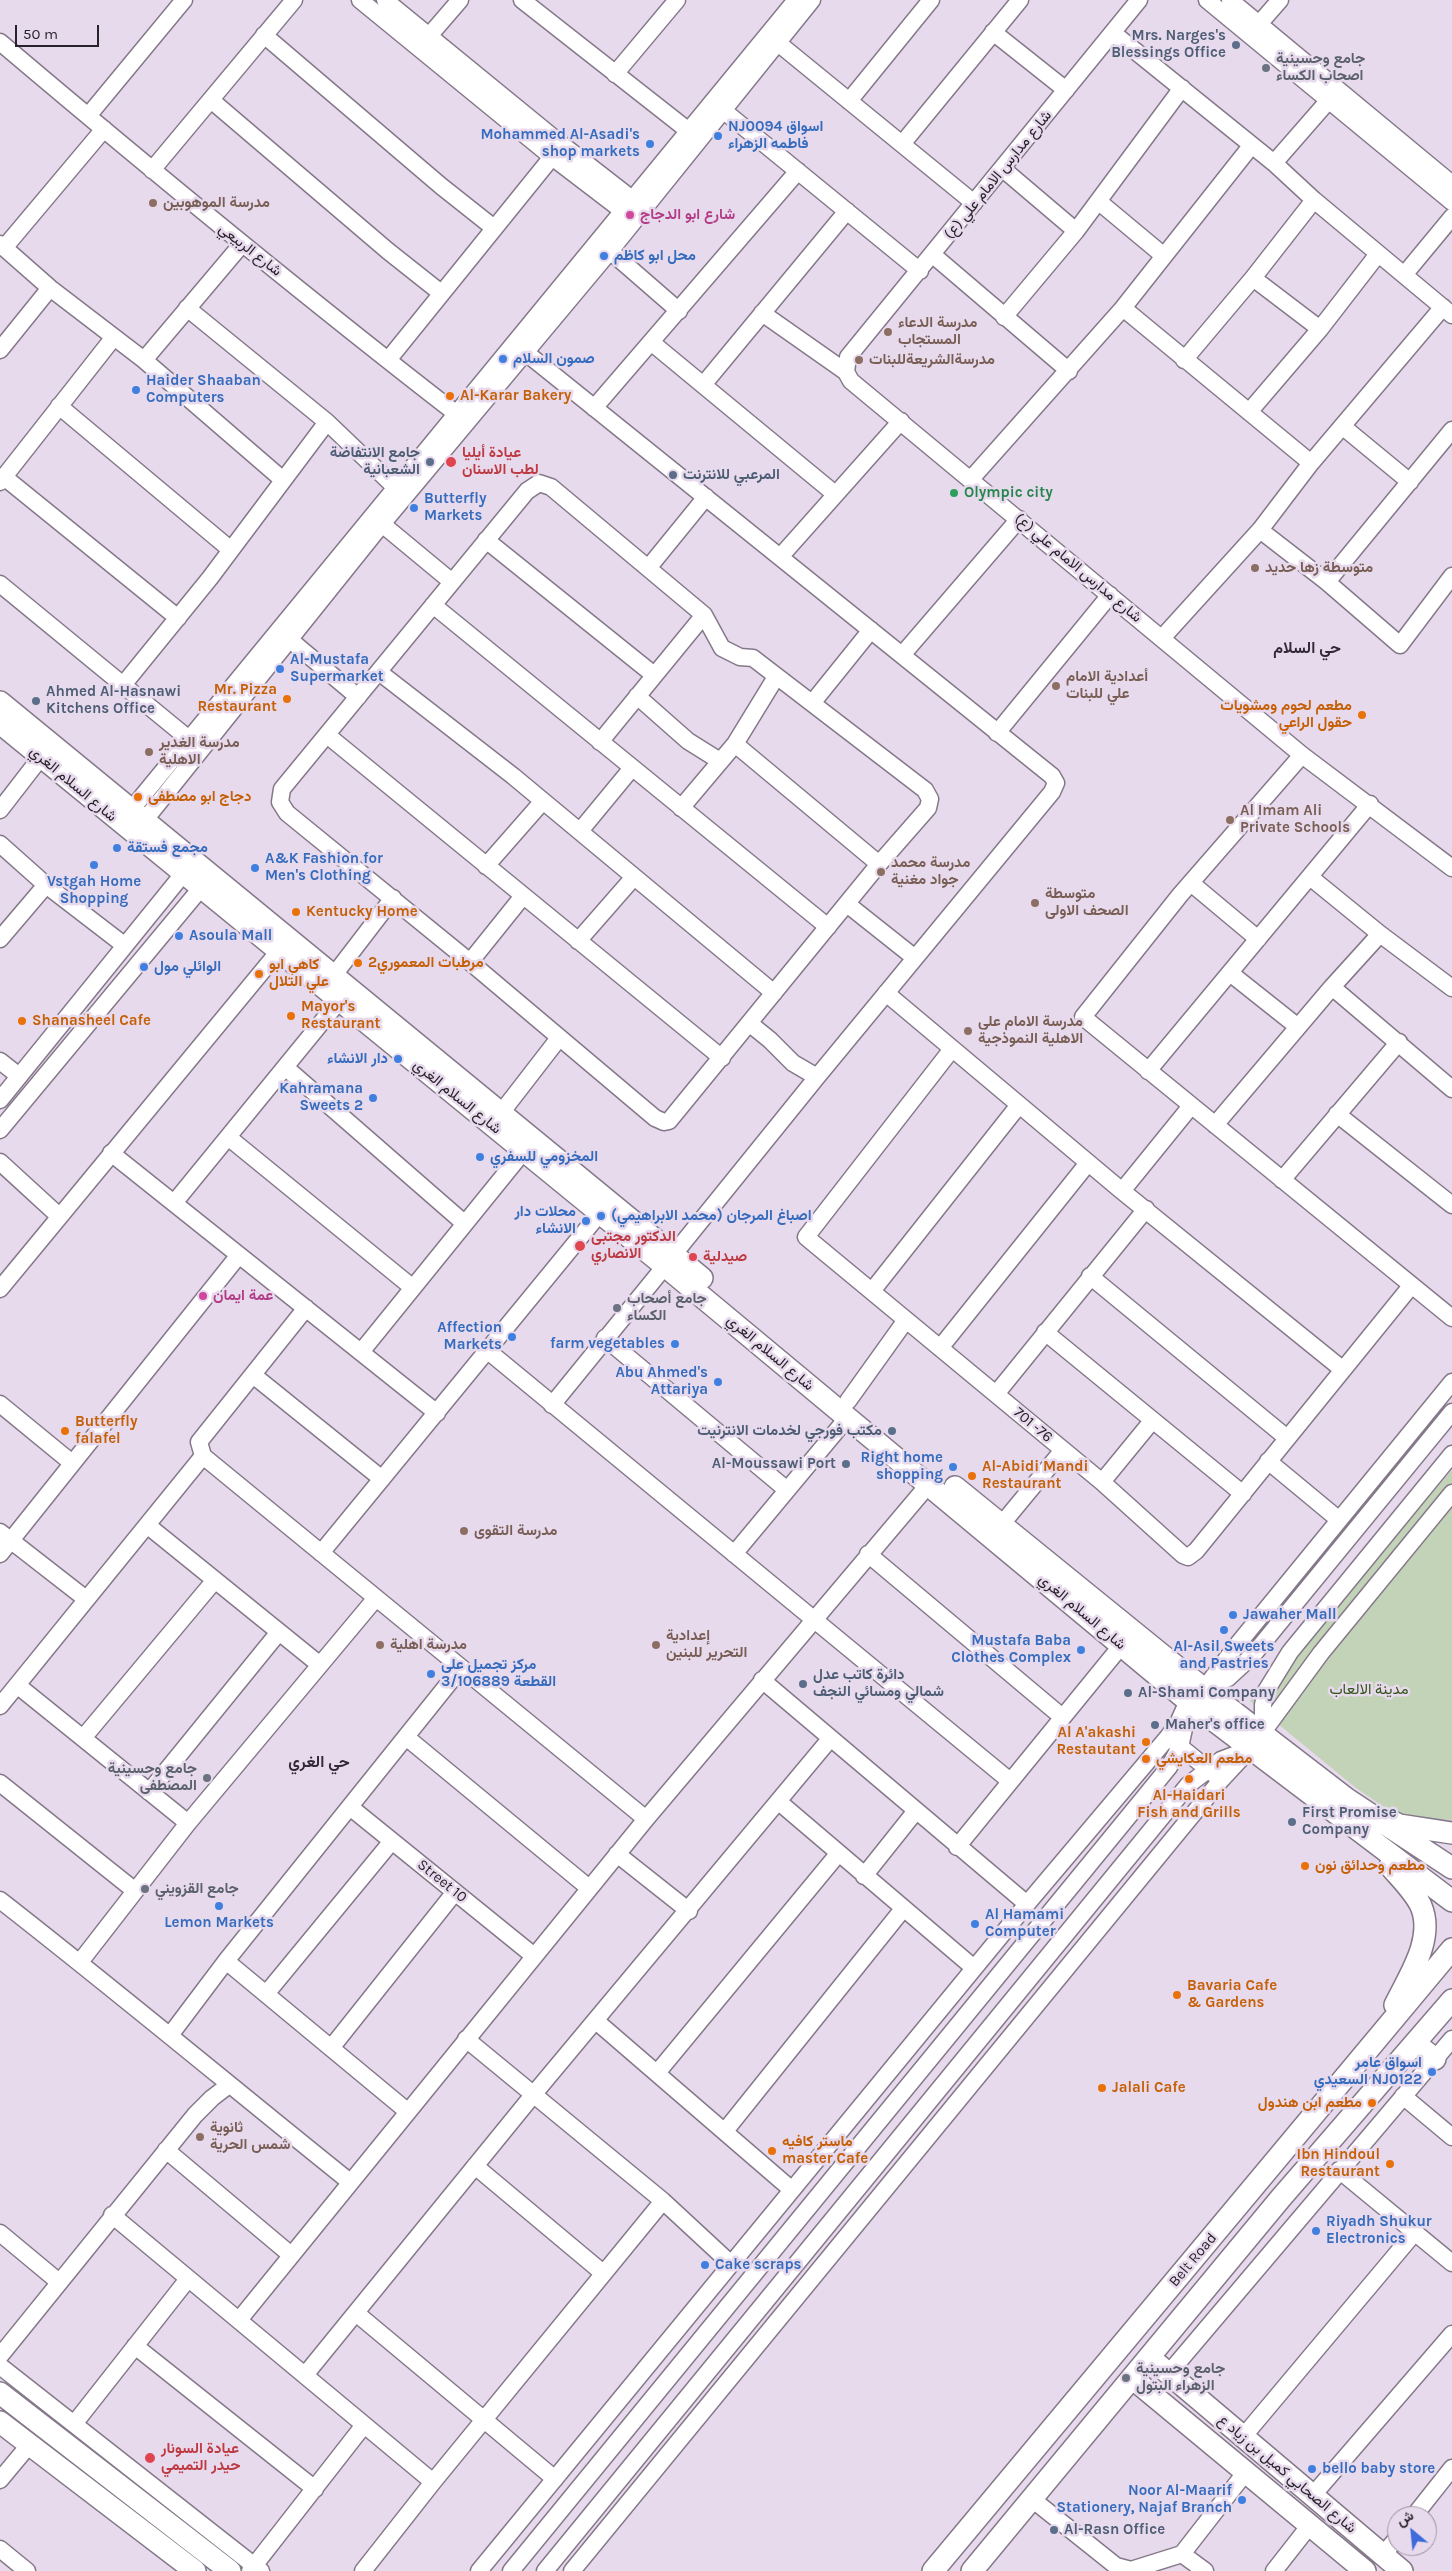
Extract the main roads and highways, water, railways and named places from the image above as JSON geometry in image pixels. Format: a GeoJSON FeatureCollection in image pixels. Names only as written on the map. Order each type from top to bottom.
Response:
{"type":"FeatureCollection","features":[{"type":"Feature","properties":{"kind":"main road","name":"شارع السلام الغري"},"geometry":{"type":"LineString","coordinates":[[0,702],[137,816],[334,975],[523,1152],[600,1213],[670,1260]]}},
{"type":"Feature","properties":{"kind":"main road","name":"شارع السلام الغري"},"geometry":{"type":"LineString","coordinates":[[0,723],[339,1001],[430,1066],[501,1113],[789,1361],[848,1409],[1001,1525],[1021,1551],[1121,1646],[1196,1695]]}},
{"type":"Feature","properties":{"kind":"main road","name":"شارع السلام الغري"},"geometry":{"type":"LineString","coordinates":[[848,1409],[929,1484],[1021,1551],[1196,1695],[1256,1740],[1452,1868]]}},
{"type":"Feature","properties":{"kind":"main road","name":"شارع السلام الغري"},"geometry":{"type":"LineString","coordinates":[[1256,1740],[1362,1834],[1452,1902]]}},
{"type":"Feature","properties":{"kind":"main road"},"geometry":{"type":"LineString","coordinates":[[1349,1800],[1399,1825],[1452,1833]]}},
{"type":"Feature","properties":{"kind":"main road"},"geometry":{"type":"LineString","coordinates":[[1362,1834],[1411,1891],[1425,1917],[1425,1939],[1382,2033]]}},
{"type":"Feature","properties":{"kind":"main road"},"geometry":{"type":"LineString","coordinates":[[1412,1842],[1452,1855]]}},
{"type":"Feature","properties":{"kind":"main road","name":"Belt Road"},"geometry":{"type":"LineString","coordinates":[[933,2571],[1452,1949]]}},
{"type":"Feature","properties":{"kind":"main road","name":"Belt Road"},"geometry":{"type":"LineString","coordinates":[[972,2571],[1238,2250],[1452,2000]]}},
{"type":"Feature","properties":{"kind":"main road"},"geometry":{"type":"LineString","coordinates":[[1415,2043],[1435,2059]]}},
{"type":"Feature","properties":{"kind":"main road"},"geometry":{"type":"LineString","coordinates":[[1238,2250],[1248,2226],[1265,2206],[1265,2200],[1258,2194],[1254,2194],[1242,2201]]}},
{"type":"Feature","properties":{"kind":"main road","name":"شارع الصحابي كميل بن زياد ع"},"geometry":{"type":"LineString","coordinates":[[1149,2357],[1402,2571]]}},
{"type":"Feature","properties":{"kind":"main road","name":"شارع الصحابي كميل بن زياد ع"},"geometry":{"type":"LineString","coordinates":[[1132,2378],[1365,2571]]}},
{"type":"Feature","properties":{"kind":"main road"},"geometry":{"type":"LineString","coordinates":[[0,2393],[230,2571]]}},
{"type":"Feature","properties":{"kind":"main road"},"geometry":{"type":"LineString","coordinates":[[0,2422],[195,2571]]}},
{"type":"Feature","properties":{"kind":"main road"},"geometry":{"type":"LineString","coordinates":[[95,2493],[109,2476]]}},
{"type":"Feature","properties":{"kind":"place","name":"Mrs. Narges's Blessings Office"},"geometry":{"type":"Point","coordinates":[1236,45]}},
{"type":"Feature","properties":{"kind":"place","name":"جامع وحسينية اصحاب الكساء"},"geometry":{"type":"Point","coordinates":[1266,68]}},
{"type":"Feature","properties":{"kind":"place","name":"NJ0094 اسواق فاطمه الزهراء"},"geometry":{"type":"Point","coordinates":[718,136]}},
{"type":"Feature","properties":{"kind":"place","name":"Mohammed Al-Asadi's shop markets"},"geometry":{"type":"Point","coordinates":[650,144]}},
{"type":"Feature","properties":{"kind":"place","name":"مدرسة الموهوبين"},"geometry":{"type":"Point","coordinates":[153,203]}},
{"type":"Feature","properties":{"kind":"place","name":"شارع ابو الدجاج"},"geometry":{"type":"Point","coordinates":[630,215]}},
{"type":"Feature","properties":{"kind":"place","name":"محل ابو كاظم"},"geometry":{"type":"Point","coordinates":[604,256]}},
{"type":"Feature","properties":{"kind":"place","name":"مدرسة الدعاء المستجاب"},"geometry":{"type":"Point","coordinates":[888,332]}},
{"type":"Feature","properties":{"kind":"place","name":"صمون السلام"},"geometry":{"type":"Point","coordinates":[503,359]}},
{"type":"Feature","properties":{"kind":"place","name":"مدرسةالشريعةللبنات"},"geometry":{"type":"Point","coordinates":[859,360]}},
{"type":"Feature","properties":{"kind":"place","name":"Haider Shaaban Computers"},"geometry":{"type":"Point","coordinates":[136,390]}},
{"type":"Feature","properties":{"kind":"place","name":"Al-Karar Bakery"},"geometry":{"type":"Point","coordinates":[450,396]}},
{"type":"Feature","properties":{"kind":"place","name":"جامع الانتفاضة الشعبانية"},"geometry":{"type":"Point","coordinates":[430,462]}},
{"type":"Feature","properties":{"kind":"place","name":"عيادة أيليا لطب الاسنان"},"geometry":{"type":"Point","coordinates":[451,462]}},
{"type":"Feature","properties":{"kind":"place","name":"المرعبي للانترنت"},"geometry":{"type":"Point","coordinates":[673,475]}},
{"type":"Feature","properties":{"kind":"place","name":"Olympic city"},"geometry":{"type":"Point","coordinates":[954,493]}},
{"type":"Feature","properties":{"kind":"place","name":"Butterfly Markets"},"geometry":{"type":"Point","coordinates":[414,508]}},
{"type":"Feature","properties":{"kind":"place","name":"متوسطة زها حديد"},"geometry":{"type":"Point","coordinates":[1255,568]}},
{"type":"Feature","properties":{"kind":"place","name":"Al-Mustafa Supermarket"},"geometry":{"type":"Point","coordinates":[280,669]}},
{"type":"Feature","properties":{"kind":"place","name":"أعدادية الامام علي للبنات"},"geometry":{"type":"Point","coordinates":[1056,686]}},
{"type":"Feature","properties":{"kind":"place","name":"Mr. Pizza Restaurant"},"geometry":{"type":"Point","coordinates":[287,699]}},
{"type":"Feature","properties":{"kind":"place","name":"Ahmed Al-Hasnawi Kitchens Office"},"geometry":{"type":"Point","coordinates":[36,701]}},
{"type":"Feature","properties":{"kind":"place","name":"مطعم لحوم ومشويات حقول الراعي"},"geometry":{"type":"Point","coordinates":[1362,715]}},
{"type":"Feature","properties":{"kind":"place","name":"مدرسة الغدير الاهلية"},"geometry":{"type":"Point","coordinates":[149,752]}},
{"type":"Feature","properties":{"kind":"place","name":"دجاج ابو مصطفى"},"geometry":{"type":"Point","coordinates":[138,797]}},
{"type":"Feature","properties":{"kind":"place","name":"Al Imam Ali Private Schools"},"geometry":{"type":"Point","coordinates":[1230,820]}},
{"type":"Feature","properties":{"kind":"place","name":"مجمع فستقة"},"geometry":{"type":"Point","coordinates":[117,848]}},
{"type":"Feature","properties":{"kind":"place","name":"Vstgah Home Shopping"},"geometry":{"type":"Point","coordinates":[94,865]}},
{"type":"Feature","properties":{"kind":"place","name":"A&K Fashion for Men's Clothing"},"geometry":{"type":"Point","coordinates":[255,868]}},
{"type":"Feature","properties":{"kind":"place","name":"مدرسة محمد جواد مغنية"},"geometry":{"type":"Point","coordinates":[881,872]}},
{"type":"Feature","properties":{"kind":"place","name":"متوسطة الصحف الاولى"},"geometry":{"type":"Point","coordinates":[1035,903]}},
{"type":"Feature","properties":{"kind":"place","name":"Kentucky Home"},"geometry":{"type":"Point","coordinates":[296,912]}},
{"type":"Feature","properties":{"kind":"place","name":"Asoula Mall"},"geometry":{"type":"Point","coordinates":[179,936]}},
{"type":"Feature","properties":{"kind":"place","name":"مرطبات المعموري2"},"geometry":{"type":"Point","coordinates":[358,963]}},
{"type":"Feature","properties":{"kind":"place","name":"الوائلي مول"},"geometry":{"type":"Point","coordinates":[144,967]}},
{"type":"Feature","properties":{"kind":"place","name":"كاهي ابو علي التلال"},"geometry":{"type":"Point","coordinates":[259,974]}},
{"type":"Feature","properties":{"kind":"place","name":"Mayor's Restaurant"},"geometry":{"type":"Point","coordinates":[291,1016]}},
{"type":"Feature","properties":{"kind":"place","name":"Shanasheel Cafe"},"geometry":{"type":"Point","coordinates":[22,1021]}},
{"type":"Feature","properties":{"kind":"place","name":"مدرسة الامام علي الاهلية النموذجية"},"geometry":{"type":"Point","coordinates":[968,1031]}},
{"type":"Feature","properties":{"kind":"place","name":"دار الانشاء"},"geometry":{"type":"Point","coordinates":[398,1059]}},
{"type":"Feature","properties":{"kind":"place","name":"Kahramana Sweets 2"},"geometry":{"type":"Point","coordinates":[373,1098]}},
{"type":"Feature","properties":{"kind":"place","name":"المخزومي للسفري"},"geometry":{"type":"Point","coordinates":[480,1157]}},
{"type":"Feature","properties":{"kind":"place","name":"اصباغ المرجان (محمد الابراهيمي)"},"geometry":{"type":"Point","coordinates":[601,1216]}},
{"type":"Feature","properties":{"kind":"place","name":"محلات دار الانشاء"},"geometry":{"type":"Point","coordinates":[586,1221]}},
{"type":"Feature","properties":{"kind":"place","name":"الدكتور مجتبى الانصاري"},"geometry":{"type":"Point","coordinates":[580,1246]}},
{"type":"Feature","properties":{"kind":"place","name":"صيدلية"},"geometry":{"type":"Point","coordinates":[693,1257]}},
{"type":"Feature","properties":{"kind":"place","name":"عمة ايمان"},"geometry":{"type":"Point","coordinates":[203,1296]}},
{"type":"Feature","properties":{"kind":"place","name":"جامع أصحاب الكساء"},"geometry":{"type":"Point","coordinates":[617,1308]}},
{"type":"Feature","properties":{"kind":"place","name":"Affection Markets"},"geometry":{"type":"Point","coordinates":[512,1337]}},
{"type":"Feature","properties":{"kind":"place","name":"farm vegetables"},"geometry":{"type":"Point","coordinates":[675,1344]}},
{"type":"Feature","properties":{"kind":"place","name":"Abu Ahmed's Attariya"},"geometry":{"type":"Point","coordinates":[718,1382]}},
{"type":"Feature","properties":{"kind":"place","name":"Butterfly falafel"},"geometry":{"type":"Point","coordinates":[65,1431]}},
{"type":"Feature","properties":{"kind":"place","name":"مكتب فورجي لخدمات الانترنيت"},"geometry":{"type":"Point","coordinates":[892,1431]}},
{"type":"Feature","properties":{"kind":"place","name":"Al-Moussawi Port"},"geometry":{"type":"Point","coordinates":[846,1464]}},
{"type":"Feature","properties":{"kind":"place","name":"Right home shopping"},"geometry":{"type":"Point","coordinates":[953,1467]}},
{"type":"Feature","properties":{"kind":"place","name":"Al-Abidi Mandi Restaurant"},"geometry":{"type":"Point","coordinates":[972,1476]}},
{"type":"Feature","properties":{"kind":"place","name":"مدرسة التقوى"},"geometry":{"type":"Point","coordinates":[464,1531]}},
{"type":"Feature","properties":{"kind":"place","name":"Jawaher Mall"},"geometry":{"type":"Point","coordinates":[1233,1615]}},
{"type":"Feature","properties":{"kind":"place","name":"Al-Asil Sweets and Pastries"},"geometry":{"type":"Point","coordinates":[1224,1630]}},
{"type":"Feature","properties":{"kind":"place","name":"مدرسة اهلية"},"geometry":{"type":"Point","coordinates":[380,1645]}},
{"type":"Feature","properties":{"kind":"place","name":"إعدادية التحرير للبنين"},"geometry":{"type":"Point","coordinates":[656,1645]}},
{"type":"Feature","properties":{"kind":"place","name":"Mustafa Baba Clothes Complex"},"geometry":{"type":"Point","coordinates":[1081,1650]}},
{"type":"Feature","properties":{"kind":"place","name":"مركز تجميل على القطعة 3/106889"},"geometry":{"type":"Point","coordinates":[431,1674]}},
{"type":"Feature","properties":{"kind":"place","name":"دائرة كاتب عدل شمالي ومسائي النجف"},"geometry":{"type":"Point","coordinates":[803,1684]}},
{"type":"Feature","properties":{"kind":"place","name":"Al-Shami Company"},"geometry":{"type":"Point","coordinates":[1128,1693]}},
{"type":"Feature","properties":{"kind":"place","name":"Maher's office"},"geometry":{"type":"Point","coordinates":[1155,1725]}},
{"type":"Feature","properties":{"kind":"place","name":"Al A'akashi Restautant"},"geometry":{"type":"Point","coordinates":[1146,1742]}},
{"type":"Feature","properties":{"kind":"place","name":"مطعم العكايشي"},"geometry":{"type":"Point","coordinates":[1146,1759]}},
{"type":"Feature","properties":{"kind":"place","name":"جامع وحسينية المصطفى"},"geometry":{"type":"Point","coordinates":[207,1778]}},
{"type":"Feature","properties":{"kind":"place","name":"Al-Haidari Fish and Grills"},"geometry":{"type":"Point","coordinates":[1189,1779]}},
{"type":"Feature","properties":{"kind":"place","name":"First Promise Company"},"geometry":{"type":"Point","coordinates":[1292,1822]}},
{"type":"Feature","properties":{"kind":"place","name":"مطعم وحدائق نون"},"geometry":{"type":"Point","coordinates":[1305,1866]}},
{"type":"Feature","properties":{"kind":"place","name":"جامع القزويني"},"geometry":{"type":"Point","coordinates":[145,1889]}},
{"type":"Feature","properties":{"kind":"place","name":"Lemon Markets"},"geometry":{"type":"Point","coordinates":[219,1906]}},
{"type":"Feature","properties":{"kind":"place","name":"Al Hamami Computer"},"geometry":{"type":"Point","coordinates":[975,1924]}},
{"type":"Feature","properties":{"kind":"place","name":"Bavaria Cafe & Gardens"},"geometry":{"type":"Point","coordinates":[1177,1995]}},
{"type":"Feature","properties":{"kind":"place","name":"اسواق عامر السعيدي NJ0122"},"geometry":{"type":"Point","coordinates":[1432,2072]}},
{"type":"Feature","properties":{"kind":"place","name":"Jalali Cafe"},"geometry":{"type":"Point","coordinates":[1102,2088]}},
{"type":"Feature","properties":{"kind":"place","name":"مطعم ابن هندول"},"geometry":{"type":"Point","coordinates":[1372,2103]}},
{"type":"Feature","properties":{"kind":"place","name":"ثانوية شمس الحرية"},"geometry":{"type":"Point","coordinates":[200,2137]}},
{"type":"Feature","properties":{"kind":"place","name":"ماستر كافيه master Cafe"},"geometry":{"type":"Point","coordinates":[772,2151]}},
{"type":"Feature","properties":{"kind":"place","name":"Ibn Hindoul Restaurant"},"geometry":{"type":"Point","coordinates":[1390,2164]}},
{"type":"Feature","properties":{"kind":"place","name":"Riyadh Shukur Electronics"},"geometry":{"type":"Point","coordinates":[1316,2231]}},
{"type":"Feature","properties":{"kind":"place","name":"Cake scraps"},"geometry":{"type":"Point","coordinates":[705,2265]}},
{"type":"Feature","properties":{"kind":"place","name":"جامع وحسينية الزهراء البتول"},"geometry":{"type":"Point","coordinates":[1126,2378]}},
{"type":"Feature","properties":{"kind":"place","name":"عيادة السونار حيدر التميمي"},"geometry":{"type":"Point","coordinates":[150,2458]}},
{"type":"Feature","properties":{"kind":"place","name":"bello baby store"},"geometry":{"type":"Point","coordinates":[1312,2469]}},
{"type":"Feature","properties":{"kind":"place","name":"Noor Al-Maarif Stationery, Najaf Branch"},"geometry":{"type":"Point","coordinates":[1242,2500]}},
{"type":"Feature","properties":{"kind":"place","name":"Al-Rasn Office"},"geometry":{"type":"Point","coordinates":[1054,2530]}},
{"type":"Feature","properties":{"kind":"district","name":"حي السلام"},"geometry":{"type":"Point","coordinates":[1307,648]}},
{"type":"Feature","properties":{"kind":"district","name":"حي الغري"},"geometry":{"type":"Point","coordinates":[319,1762]}},
{"type":"Feature","properties":{"kind":"park label","name":"مدينة الالعاب"},"geometry":{"type":"Point","coordinates":[1369,1690]}}]}
